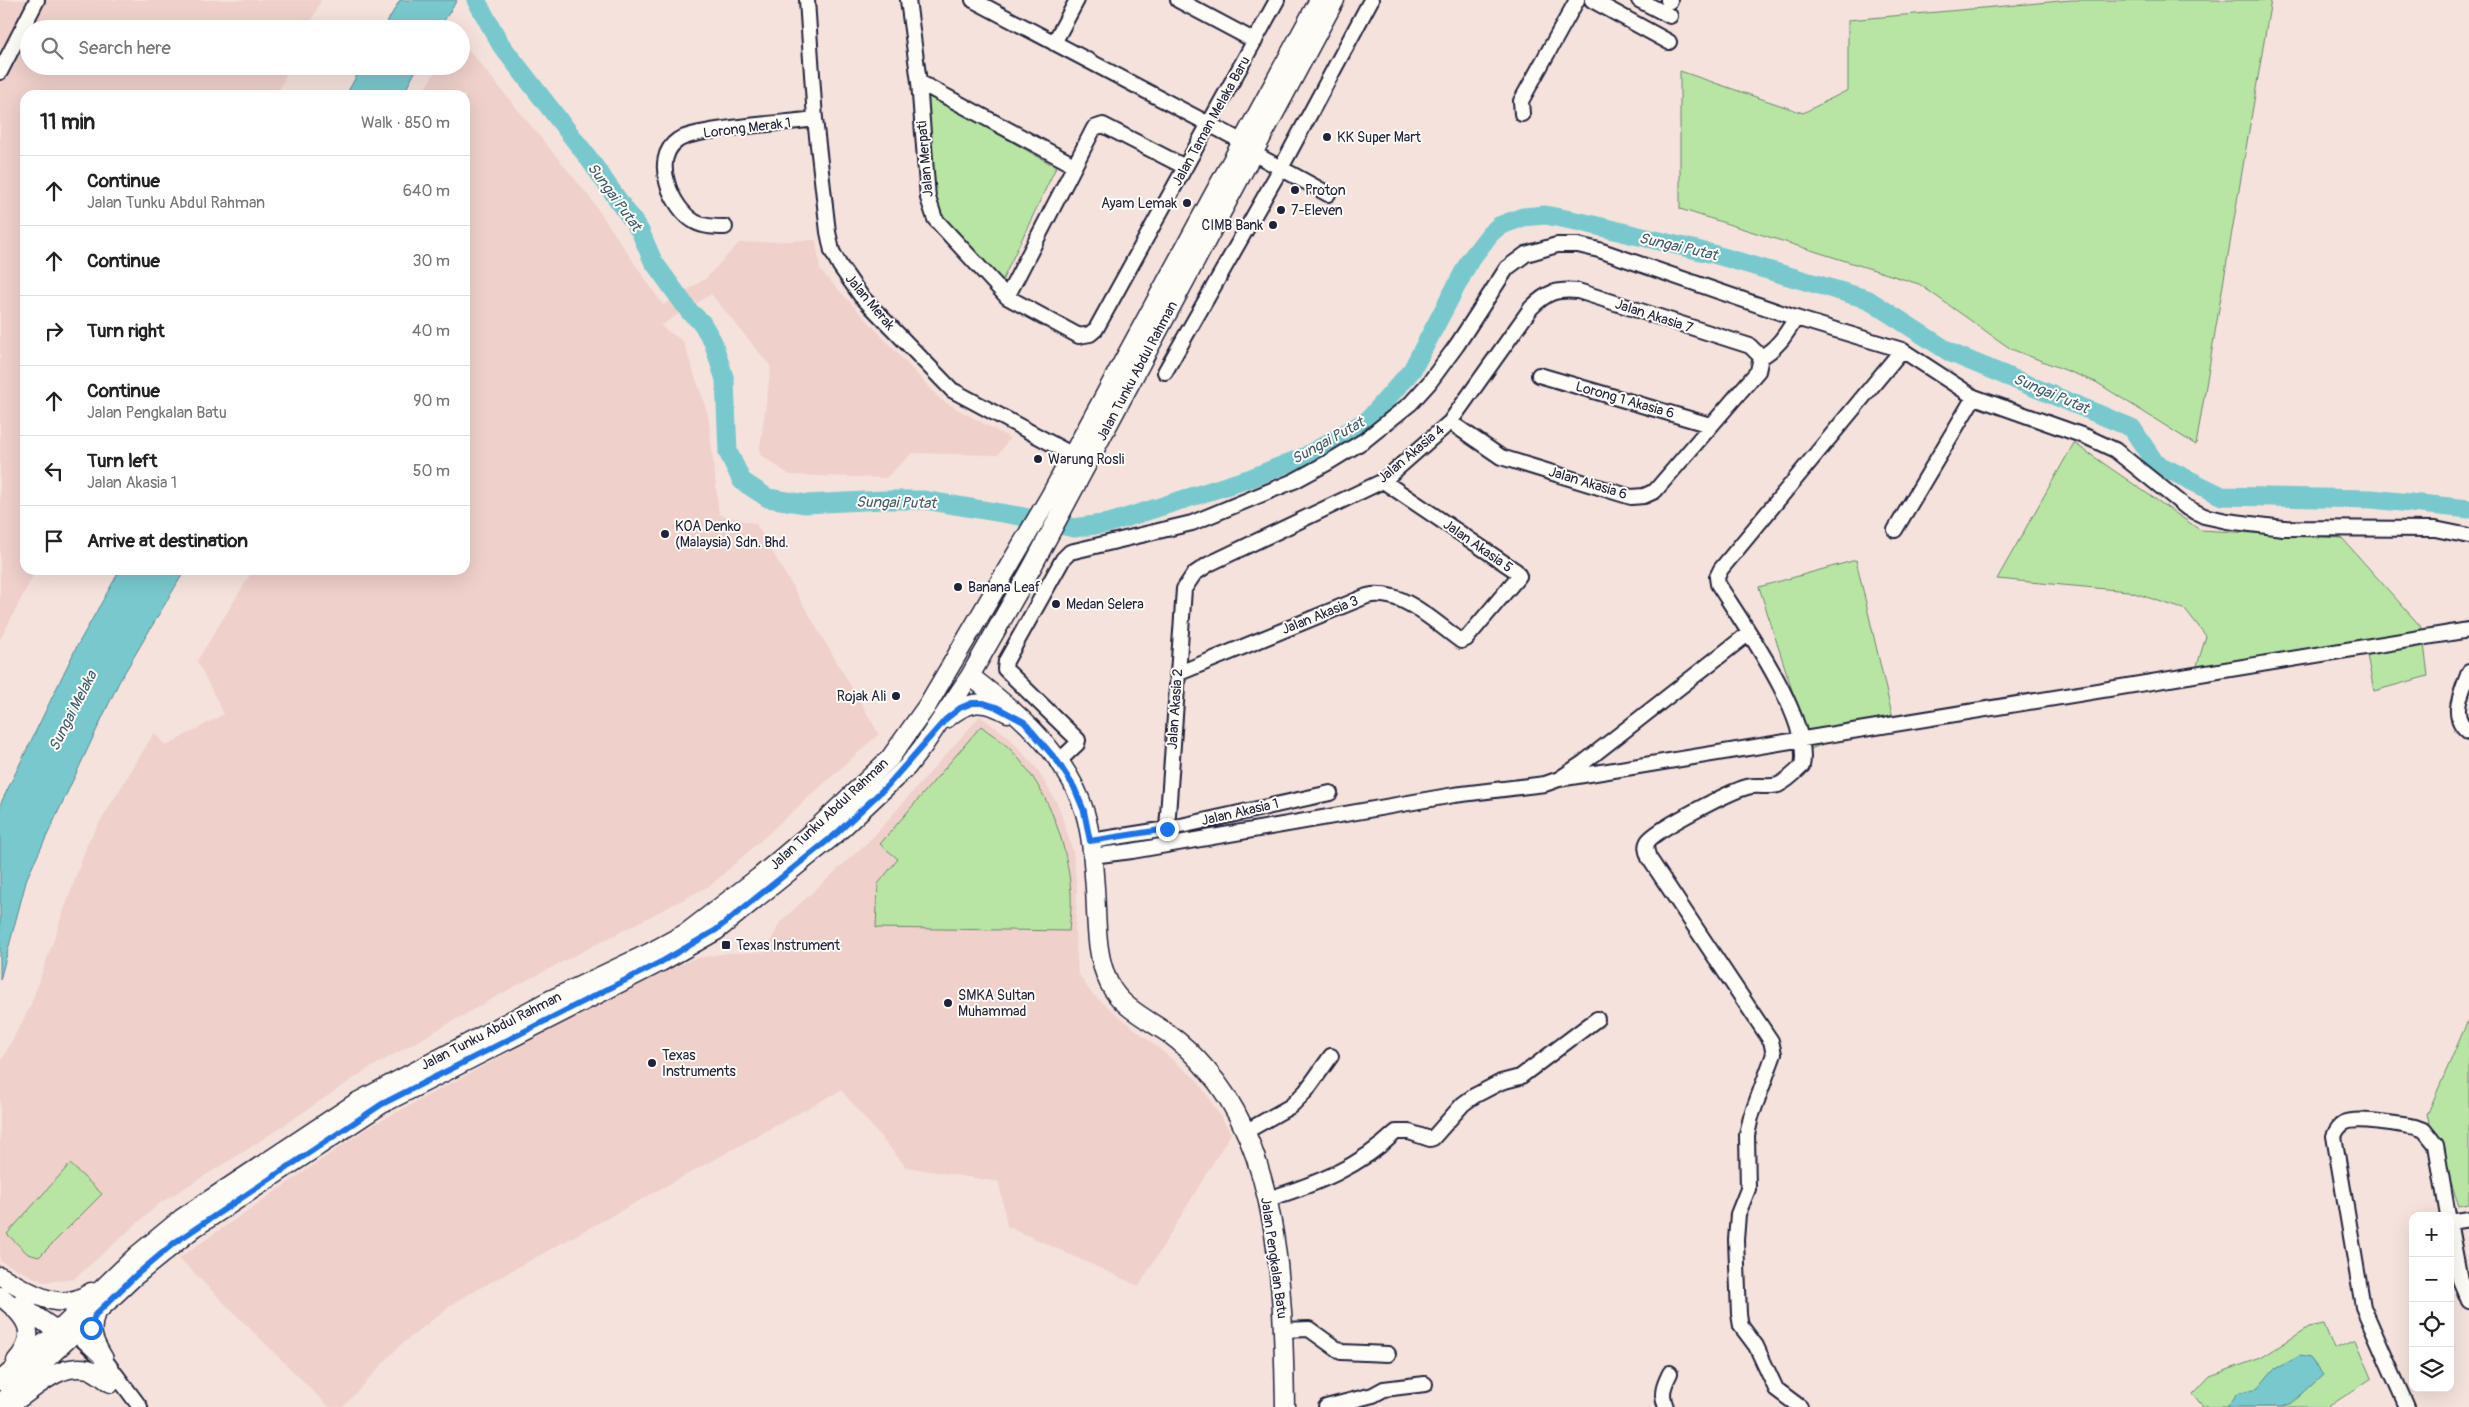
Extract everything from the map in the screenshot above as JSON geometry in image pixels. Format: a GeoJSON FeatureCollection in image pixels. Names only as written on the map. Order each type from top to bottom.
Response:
{"type":"FeatureCollection","features":[{"type":"Feature","properties":{"kind":"main road","name":"Jalan Tunku Abdul Rahman"},"geometry":{"type":"LineString","coordinates":[[67,1332],[117,1273],[182,1218],[357,1102],[538,1007],[649,953],[686,932],[710,916],[814,831],[890,758],[927,706],[1029,532],[1058,500],[1248,147],[1319,0]]}},
{"type":"Feature","properties":{"kind":"main road","name":"Jalan Tunku Abdul Rahman"},"geometry":{"type":"LineString","coordinates":[[67,1332],[95,1315],[135,1276],[194,1228],[382,1104],[661,962],[716,930],[837,833],[888,785],[924,745],[970,676],[1031,569],[1047,538],[1071,454],[1335,0]]}},
{"type":"Feature","properties":{"kind":"main road"},"geometry":{"type":"LineString","coordinates":[[890,758],[914,736],[949,686],[962,677],[970,676],[970,649],[1013,560]]}},
{"type":"Feature","properties":{"kind":"main road"},"geometry":{"type":"LineString","coordinates":[[983,653],[983,666],[989,680],[1024,722]]}},
{"type":"Feature","properties":{"kind":"main road","name":"Jalan Pengkalan Batu"},"geometry":{"type":"LineString","coordinates":[[970,676],[1002,700],[1024,722],[1058,762],[1079,798],[1091,849],[1100,953],[1110,986],[1126,1005],[1192,1053],[1225,1094],[1244,1132],[1268,1199],[1281,1293],[1284,1330],[1285,1407]]}},
{"type":"Feature","properties":{"kind":"main road"},"geometry":{"type":"LineString","coordinates":[[924,745],[946,719],[960,708],[972,703],[996,707],[1024,722]]}},
{"type":"Feature","properties":{"kind":"main road"},"geometry":{"type":"LineString","coordinates":[[0,1278],[40,1297],[56,1302],[70,1302],[84,1297],[117,1273]]}},
{"type":"Feature","properties":{"kind":"main road"},"geometry":{"type":"LineString","coordinates":[[0,1278],[67,1332]]}},
{"type":"Feature","properties":{"kind":"main road"},"geometry":{"type":"LineString","coordinates":[[0,1294],[67,1332]]}},
{"type":"Feature","properties":{"kind":"main road"},"geometry":{"type":"LineString","coordinates":[[0,1294],[24,1316],[28,1335],[26,1346],[0,1379]]}},
{"type":"Feature","properties":{"kind":"main road"},"geometry":{"type":"LineString","coordinates":[[95,1315],[91,1328],[95,1342],[104,1359]]}},
{"type":"Feature","properties":{"kind":"main road"},"geometry":{"type":"LineString","coordinates":[[0,1379],[67,1332]]}},
{"type":"Feature","properties":{"kind":"main road"},"geometry":{"type":"LineString","coordinates":[[0,1403],[67,1332]]}},
{"type":"Feature","properties":{"kind":"main road"},"geometry":{"type":"LineString","coordinates":[[4,1407],[61,1371],[89,1370],[111,1383]]}},
{"type":"Feature","properties":{"kind":"street"},"geometry":{"type":"LineString","coordinates":[[27,20],[37,0]]}},
{"type":"Feature","properties":{"kind":"street","name":"Jalan Merak"},"geometry":{"type":"LineString","coordinates":[[807,0],[815,119],[828,232],[832,251],[861,296],[952,390],[1071,454]]}},
{"type":"Feature","properties":{"kind":"street","name":"Jalan Merpati"},"geometry":{"type":"LineString","coordinates":[[908,0],[919,82],[930,208],[945,231],[1007,297],[1079,336]]}},
{"type":"Feature","properties":{"kind":"street"},"geometry":{"type":"LineString","coordinates":[[973,0],[1209,123],[1281,168],[1328,194]]}},
{"type":"Feature","properties":{"kind":"street"},"geometry":{"type":"LineString","coordinates":[[1054,43],[1077,0]]}},
{"type":"Feature","properties":{"kind":"street"},"geometry":{"type":"LineString","coordinates":[[1178,0],[1255,41]]}},
{"type":"Feature","properties":{"kind":"street","name":"Jalan Taman Melaka Baru"},"geometry":{"type":"LineString","coordinates":[[1079,336],[1090,334],[1096,329],[1277,0]]}},
{"type":"Feature","properties":{"kind":"street"},"geometry":{"type":"LineString","coordinates":[[1165,372],[1281,168],[1371,0]]}},
{"type":"Feature","properties":{"kind":"street"},"geometry":{"type":"LineString","coordinates":[[1522,114],[1521,101],[1577,0]]}},
{"type":"Feature","properties":{"kind":"street"},"geometry":{"type":"LineString","coordinates":[[1592,0],[1670,42]]}},
{"type":"Feature","properties":{"kind":"street"},"geometry":{"type":"LineString","coordinates":[[1639,0],[1670,16]]}},
{"type":"Feature","properties":{"kind":"street"},"geometry":{"type":"LineString","coordinates":[[0,72],[20,33]]}},
{"type":"Feature","properties":{"kind":"street"},"geometry":{"type":"LineString","coordinates":[[919,82],[1074,165]]}},
{"type":"Feature","properties":{"kind":"street","name":"Lorong Merak 1"},"geometry":{"type":"LineString","coordinates":[[725,226],[716,227],[696,223],[687,216],[670,190],[664,170],[665,160],[672,146],[679,140],[714,131],[815,119]]}},
{"type":"Feature","properties":{"kind":"street"},"geometry":{"type":"LineString","coordinates":[[1007,297],[1094,128],[1103,125],[1185,167]]}},
{"type":"Feature","properties":{"kind":"street"},"geometry":{"type":"LineString","coordinates":[[1058,762],[1077,744],[1078,740],[1006,669],[1006,661],[1063,558],[1070,552],[1192,523],[1294,481],[1365,440],[1411,403],[1429,383],[1507,268],[1526,254],[1537,249],[1564,245],[1599,250],[1796,318],[1902,350],[1919,359],[1974,396],[2088,437],[2115,450],[2186,507],[2204,516],[2283,528],[2435,529],[2469,536]]}},
{"type":"Feature","properties":{"kind":"street","name":"Jalan Akasia 7"},"geometry":{"type":"LineString","coordinates":[[1543,296],[1560,290],[1578,291],[1750,346],[1761,357]]}},
{"type":"Feature","properties":{"kind":"street","name":"Jalan Akasia 4"},"geometry":{"type":"LineString","coordinates":[[1184,589],[1194,574],[1209,564],[1383,481],[1450,422],[1531,308],[1543,296]]}},
{"type":"Feature","properties":{"kind":"street"},"geometry":{"type":"LineString","coordinates":[[1761,357],[1769,353],[1784,339],[1796,318]]}},
{"type":"Feature","properties":{"kind":"street"},"geometry":{"type":"LineString","coordinates":[[1800,1407],[1776,1388],[1756,1346],[1741,1326],[1739,1314],[1736,1240],[1738,1214],[1748,1189],[1747,1135],[1751,1117],[1774,1054],[1771,1041],[1686,917],[1649,858],[1646,848],[1649,841],[1661,831],[1738,790],[1749,786],[1769,787],[1787,780],[1802,766],[1804,750],[1802,739],[1784,694],[1718,584],[1717,578],[1721,569],[1902,350]]}},
{"type":"Feature","properties":{"kind":"street","name":"Jalan Akasia 6"},"geometry":{"type":"LineString","coordinates":[[1450,422],[1502,457],[1631,497],[1644,496],[1655,491],[1758,371],[1761,357]]}},
{"type":"Feature","properties":{"kind":"street","name":"Lorong 1 Akasia 6"},"geometry":{"type":"LineString","coordinates":[[1539,375],[1710,425]]}},
{"type":"Feature","properties":{"kind":"street"},"geometry":{"type":"LineString","coordinates":[[1895,530],[1974,396]]}},
{"type":"Feature","properties":{"kind":"street","name":"Jalan Akasia 5"},"geometry":{"type":"LineString","coordinates":[[1383,481],[1516,571],[1519,576],[1466,639],[1461,641],[1457,639]]}},
{"type":"Feature","properties":{"kind":"street"},"geometry":{"type":"LineString","coordinates":[[1031,569],[1049,583]]}},
{"type":"Feature","properties":{"kind":"street","name":"Jalan Akasia 2"},"geometry":{"type":"LineString","coordinates":[[1167,829],[1184,589]]}},
{"type":"Feature","properties":{"kind":"street","name":"Jalan Akasia 3"},"geometry":{"type":"LineString","coordinates":[[1177,674],[1367,596],[1379,593],[1392,595],[1406,602],[1457,639]]}},
{"type":"Feature","properties":{"kind":"street"},"geometry":{"type":"LineString","coordinates":[[1091,849],[1132,851],[1454,795],[1532,787],[1559,779],[2469,630]]}},
{"type":"Feature","properties":{"kind":"street"},"geometry":{"type":"LineString","coordinates":[[1559,779],[1583,763],[1749,633]]}},
{"type":"Feature","properties":{"kind":"street"},"geometry":{"type":"LineString","coordinates":[[2469,672],[2457,714],[2459,722],[2469,732]]}},
{"type":"Feature","properties":{"kind":"street","name":"Jalan Akasia 1"},"geometry":{"type":"LineString","coordinates":[[1091,849],[1167,829],[1330,793]]}},
{"type":"Feature","properties":{"kind":"street"},"geometry":{"type":"LineString","coordinates":[[1268,1199],[1337,1174],[1386,1142],[1396,1132],[1409,1132],[1430,1139],[1433,1138],[1463,1104],[1474,1096],[1501,1082],[1520,1076],[1597,1019]]}},
{"type":"Feature","properties":{"kind":"street"},"geometry":{"type":"LineString","coordinates":[[1244,1132],[1291,1106],[1306,1091],[1331,1056]]}},
{"type":"Feature","properties":{"kind":"street"},"geometry":{"type":"LineString","coordinates":[[2407,1407],[2364,1307],[2334,1136],[2338,1128],[2345,1122],[2356,1121],[2416,1127],[2424,1130],[2436,1145],[2447,1212]]}},
{"type":"Feature","properties":{"kind":"street"},"geometry":{"type":"LineString","coordinates":[[2454,1221],[2469,1219]]}},
{"type":"Feature","properties":{"kind":"street"},"geometry":{"type":"LineString","coordinates":[[2454,1248],[2460,1280],[2469,1301]]}},
{"type":"Feature","properties":{"kind":"street"},"geometry":{"type":"LineString","coordinates":[[1284,1330],[1309,1329],[1342,1352],[1388,1354]]}},
{"type":"Feature","properties":{"kind":"street"},"geometry":{"type":"LineString","coordinates":[[67,1332],[104,1359],[140,1407]]}},
{"type":"Feature","properties":{"kind":"street"},"geometry":{"type":"LineString","coordinates":[[67,1332],[129,1407]]}},
{"type":"Feature","properties":{"kind":"street"},"geometry":{"type":"LineString","coordinates":[[1666,1407],[1663,1400],[1663,1389],[1670,1373]]}},
{"type":"Feature","properties":{"kind":"street"},"geometry":{"type":"LineString","coordinates":[[1326,1407],[1373,1395],[1384,1389],[1425,1384]]}},
{"type":"Feature","properties":{"kind":"shaded area"},"geometry":{"type":"Polygon","coordinates":[[[0,0],[321,0],[312,20],[20,20],[20,75],[286,75],[279,90],[20,90],[20,575],[33,575],[0,640],[0,0]]]}},
{"type":"Feature","properties":{"kind":"shaded area"},"geometry":{"type":"Polygon","coordinates":[[[470,52],[588,195],[663,305],[705,279],[739,243],[816,240],[820,270],[941,400],[1010,438],[998,455],[912,453],[886,478],[790,475],[759,454],[771,367],[711,294],[660,326],[683,341],[708,414],[719,514],[756,524],[879,734],[711,885],[510,989],[368,1069],[245,1151],[160,1203],[74,1279],[44,1282],[0,1261],[0,1063],[30,1007],[88,842],[154,733],[166,746],[224,714],[197,661],[250,575],[470,575],[470,90],[424,90],[433,75],[470,75],[470,52]]]}},
{"type":"Feature","properties":{"kind":"shaded area"},"geometry":{"type":"Polygon","coordinates":[[[980,716],[1009,737],[1037,769],[1058,805],[1073,851],[1077,890],[1075,932],[1078,973],[1091,993],[1197,1080],[1231,1133],[1139,1286],[1007,1226],[999,1182],[906,1167],[841,1090],[458,1300],[399,1346],[343,1407],[329,1407],[179,1258],[369,1127],[641,982],[693,959],[728,953],[766,952],[780,922],[872,838],[980,716]]]}},
{"type":"Feature","properties":{"kind":"green space"},"geometry":{"type":"Polygon","coordinates":[[[2072,0],[2271,0],[2196,445],[2096,382],[2011,349],[1919,284],[1680,209],[1680,71],[1803,113],[1848,90],[1848,20],[2072,0]]]}},
{"type":"Feature","properties":{"kind":"green space"},"geometry":{"type":"Polygon","coordinates":[[[924,92],[1056,167],[1002,281],[986,272],[932,202],[924,92]]]}},
{"type":"Feature","properties":{"kind":"green space"},"geometry":{"type":"Polygon","coordinates":[[[2074,443],[2200,530],[2342,538],[2422,628],[2428,676],[2374,691],[2365,645],[2193,679],[2206,636],[2186,610],[2128,591],[1997,579],[2074,443]]]}},
{"type":"Feature","properties":{"kind":"green space"},"geometry":{"type":"Polygon","coordinates":[[[1856,560],[1892,715],[1811,749],[1759,587],[1856,560]]]}},
{"type":"Feature","properties":{"kind":"green space"},"geometry":{"type":"Polygon","coordinates":[[[981,726],[1005,744],[1021,762],[1044,796],[1052,814],[1065,853],[1069,873],[1071,912],[1069,931],[876,928],[878,884],[898,859],[880,844],[981,726]]]}},
{"type":"Feature","properties":{"kind":"green space"},"geometry":{"type":"Polygon","coordinates":[[[2469,1018],[2469,1204],[2459,1206],[2427,1115],[2469,1018]]]}},
{"type":"Feature","properties":{"kind":"green space"},"geometry":{"type":"Polygon","coordinates":[[[70,1164],[102,1194],[39,1257],[28,1254],[7,1234],[70,1164]]]}},
{"type":"Feature","properties":{"kind":"green space"},"geometry":{"type":"Polygon","coordinates":[[[2324,1324],[2334,1349],[2356,1340],[2372,1378],[2328,1407],[2203,1407],[2193,1394],[2210,1376],[2261,1358],[2309,1327],[2324,1324]]]}},
{"type":"Feature","properties":{"kind":"water"},"geometry":{"type":"Polygon","coordinates":[[[400,0],[457,0],[445,20],[388,20],[400,0]]]}},
{"type":"Feature","properties":{"kind":"water"},"geometry":{"type":"Polygon","coordinates":[[[357,75],[413,75],[406,90],[349,90],[357,75]]]}},
{"type":"Feature","properties":{"kind":"water","name":"Sungai Melaka"},"geometry":{"type":"Polygon","coordinates":[[[117,575],[182,575],[119,682],[27,878],[0,980],[0,805],[77,646],[117,575]]]}},
{"type":"Feature","properties":{"kind":"water"},"geometry":{"type":"Polygon","coordinates":[[[2300,1356],[2310,1358],[2323,1375],[2292,1403],[2283,1407],[2227,1407],[2238,1393],[2258,1388],[2273,1370],[2300,1356]]]}},
{"type":"Feature","properties":{"kind":"waterway","name":"Sungai Putat"},"geometry":{"type":"LineString","coordinates":[[476,0],[501,45],[587,156],[640,231],[653,261],[689,311],[702,323],[713,342],[725,380],[728,452],[742,481],[768,498],[806,504],[924,500],[1019,516],[1074,528],[1109,523],[1251,478],[1306,456],[1368,420],[1412,370],[1470,260],[1490,234],[1499,226],[1523,217],[1545,215],[1713,254],[1867,299],[1951,353],[2132,428],[2155,463],[2222,496],[2372,499],[2469,509]]}},
{"type":"Feature","properties":{"kind":"place","name":"KK Super Mart"},"geometry":{"type":"Point","coordinates":[1327,137]}},
{"type":"Feature","properties":{"kind":"place","name":"Proton"},"geometry":{"type":"Point","coordinates":[1295,190]}},
{"type":"Feature","properties":{"kind":"place","name":"Ayam Lemak"},"geometry":{"type":"Point","coordinates":[1187,203]}},
{"type":"Feature","properties":{"kind":"place","name":"7-Eleven"},"geometry":{"type":"Point","coordinates":[1281,210]}},
{"type":"Feature","properties":{"kind":"place","name":"CIMB Bank"},"geometry":{"type":"Point","coordinates":[1273,225]}},
{"type":"Feature","properties":{"kind":"place","name":"Warung Rosli"},"geometry":{"type":"Point","coordinates":[1038,459]}},
{"type":"Feature","properties":{"kind":"place","name":"KOA Denko (Malaysia) Sdn. Bhd."},"geometry":{"type":"Point","coordinates":[665,534]}},
{"type":"Feature","properties":{"kind":"place","name":"Banana Leaf"},"geometry":{"type":"Point","coordinates":[958,587]}},
{"type":"Feature","properties":{"kind":"place","name":"Medan Selera"},"geometry":{"type":"Point","coordinates":[1056,604]}},
{"type":"Feature","properties":{"kind":"place","name":"Rojak Ali"},"geometry":{"type":"Point","coordinates":[896,696]}},
{"type":"Feature","properties":{"kind":"place","name":"Texas Instrument"},"geometry":{"type":"Point","coordinates":[726,945]}},
{"type":"Feature","properties":{"kind":"place","name":"SMKA Sultan Muhammad"},"geometry":{"type":"Point","coordinates":[948,1003]}},
{"type":"Feature","properties":{"kind":"place","name":"Texas Instruments"},"geometry":{"type":"Point","coordinates":[652,1063]}},
{"type":"Feature","properties":{"kind":"route"},"geometry":{"type":"LineString","coordinates":[[91,1328],[95,1315],[135,1276],[174,1243],[382,1104],[661,962],[716,930],[837,833],[906,767],[946,719],[960,708],[972,703],[984,703],[996,707],[1024,722],[1043,742],[1074,787],[1084,811],[1090,841],[1167,829]]}}]}
